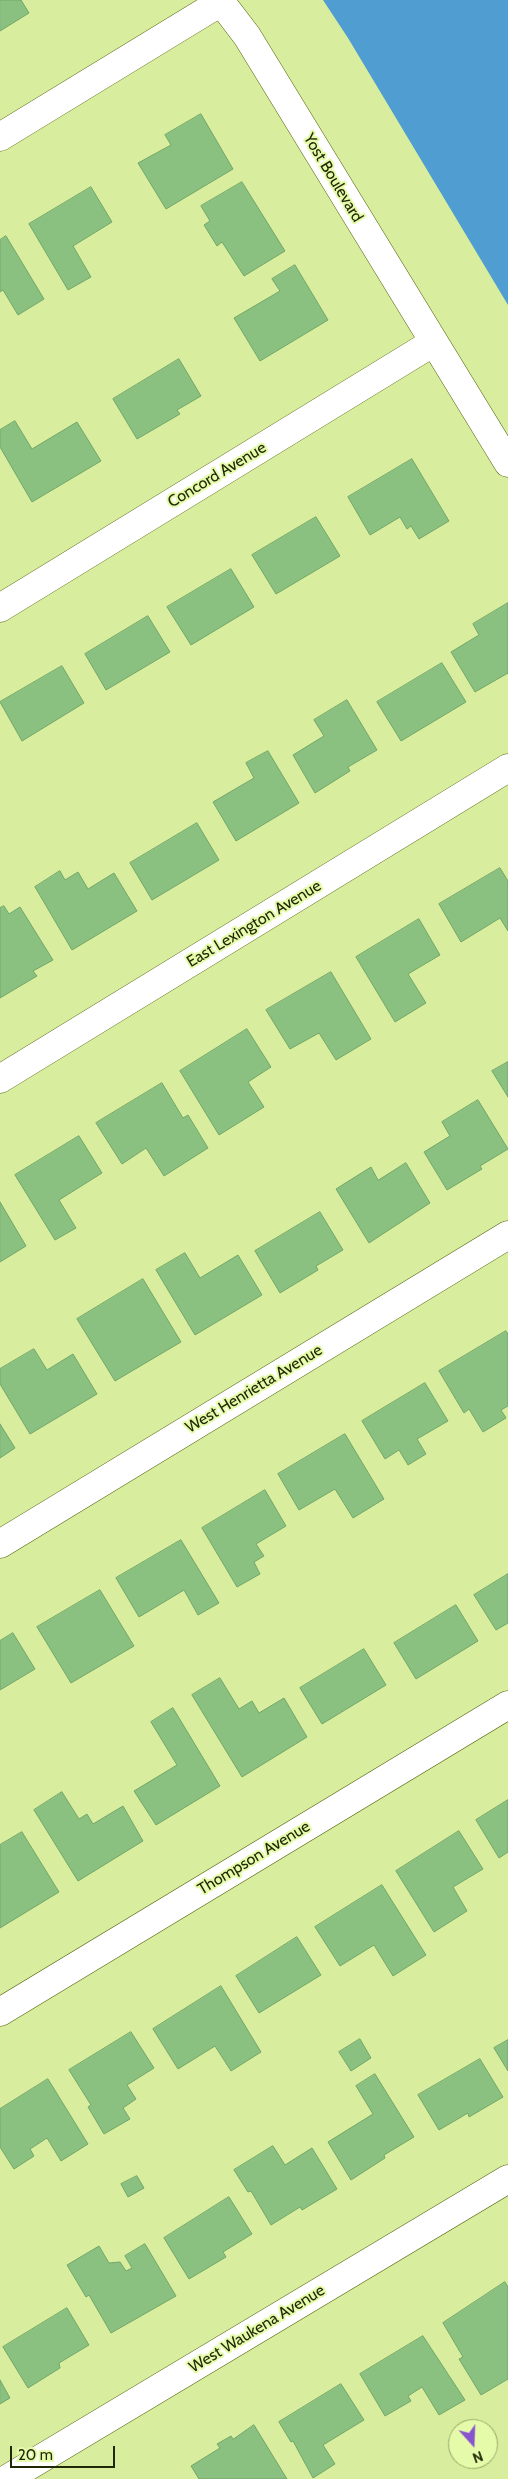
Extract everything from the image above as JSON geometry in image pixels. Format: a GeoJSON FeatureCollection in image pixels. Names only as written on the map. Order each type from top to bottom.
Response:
{"type":"FeatureCollection","features":[{"type":"Feature","properties":{"kind":"street","name":"Yost Boulevard"},"geometry":{"type":"LineString","coordinates":[[0,137],[221,2],[247,36],[508,462]]}},
{"type":"Feature","properties":{"kind":"street","name":"Concord Avenue"},"geometry":{"type":"LineString","coordinates":[[0,608],[434,342]]}},
{"type":"Feature","properties":{"kind":"street","name":"East Lexington Avenue"},"geometry":{"type":"LineString","coordinates":[[0,1079],[508,768]]}},
{"type":"Feature","properties":{"kind":"street","name":"West Henrietta Avenue"},"geometry":{"type":"LineString","coordinates":[[0,1544],[508,1235]]}},
{"type":"Feature","properties":{"kind":"street","name":"Thompson Avenue"},"geometry":{"type":"LineString","coordinates":[[0,2012],[508,1705]]}},
{"type":"Feature","properties":{"kind":"street","name":"West Waukena Avenue"},"geometry":{"type":"LineString","coordinates":[[7,2479],[508,2178]]}},
{"type":"Feature","properties":{"kind":"water"},"geometry":{"type":"Polygon","coordinates":[[[323,0],[508,0],[508,305],[348,38],[323,0]]]}},
{"type":"Feature","properties":{"kind":"building"},"geometry":{"type":"Polygon","coordinates":[[[0,0],[21,0],[29,13],[0,31],[0,0]]]}},
{"type":"Feature","properties":{"kind":"building"},"geometry":{"type":"Polygon","coordinates":[[[201,114],[233,169],[166,209],[138,163],[171,145],[165,135],[201,114]]]}},
{"type":"Feature","properties":{"kind":"building"},"geometry":{"type":"Polygon","coordinates":[[[242,182],[285,251],[244,276],[222,242],[217,246],[204,225],[210,221],[201,206],[242,182]]]}},
{"type":"Feature","properties":{"kind":"building"},"geometry":{"type":"Polygon","coordinates":[[[91,187],[112,222],[73,246],[91,277],[68,290],[29,224],[91,187]]]}},
{"type":"Feature","properties":{"kind":"building"},"geometry":{"type":"Polygon","coordinates":[[[6,236],[44,299],[18,315],[3,290],[0,292],[0,240],[6,236]]]}},
{"type":"Feature","properties":{"kind":"building"},"geometry":{"type":"Polygon","coordinates":[[[295,265],[328,320],[260,361],[234,318],[280,291],[272,279],[295,265]]]}},
{"type":"Feature","properties":{"kind":"building"},"geometry":{"type":"Polygon","coordinates":[[[179,359],[201,396],[177,410],[180,414],[137,439],[113,399],[179,359]]]}},
{"type":"Feature","properties":{"kind":"building"},"geometry":{"type":"Polygon","coordinates":[[[15,421],[32,449],[77,422],[101,461],[32,502],[0,447],[0,430],[15,421]]]}},
{"type":"Feature","properties":{"kind":"building"},"geometry":{"type":"Polygon","coordinates":[[[412,459],[449,521],[419,539],[411,526],[407,529],[400,517],[370,535],[348,497],[412,459]]]}},
{"type":"Feature","properties":{"kind":"building"},"geometry":{"type":"Polygon","coordinates":[[[316,517],[340,556],[276,594],[252,555],[316,517]]]}},
{"type":"Feature","properties":{"kind":"building"},"geometry":{"type":"Polygon","coordinates":[[[231,569],[254,607],[191,645],[167,607],[231,569]]]}},
{"type":"Feature","properties":{"kind":"building"},"geometry":{"type":"Polygon","coordinates":[[[508,603],[508,673],[475,692],[451,652],[479,635],[473,624],[508,603]]]}},
{"type":"Feature","properties":{"kind":"building"},"geometry":{"type":"Polygon","coordinates":[[[148,616],[170,652],[106,690],[85,654],[148,616]]]}},
{"type":"Feature","properties":{"kind":"building"},"geometry":{"type":"Polygon","coordinates":[[[442,663],[466,702],[401,741],[377,702],[442,663]]]}},
{"type":"Feature","properties":{"kind":"building"},"geometry":{"type":"Polygon","coordinates":[[[62,666],[84,703],[22,741],[0,702],[62,666]]]}},
{"type":"Feature","properties":{"kind":"building"},"geometry":{"type":"Polygon","coordinates":[[[347,700],[377,750],[348,767],[350,771],[315,793],[293,755],[324,736],[314,720],[347,700]]]}},
{"type":"Feature","properties":{"kind":"building"},"geometry":{"type":"Polygon","coordinates":[[[268,751],[299,803],[236,841],[213,802],[254,778],[246,763],[268,751]]]}},
{"type":"Feature","properties":{"kind":"building"},"geometry":{"type":"Polygon","coordinates":[[[197,823],[219,860],[152,900],[130,863],[197,823]]]}},
{"type":"Feature","properties":{"kind":"building"},"geometry":{"type":"Polygon","coordinates":[[[500,868],[508,881],[508,931],[500,918],[461,942],[439,904],[500,868]]]}},
{"type":"Feature","properties":{"kind":"building"},"geometry":{"type":"Polygon","coordinates":[[[60,871],[65,880],[78,872],[88,889],[114,873],[137,911],[72,950],[35,887],[60,871]]]}},
{"type":"Feature","properties":{"kind":"building"},"geometry":{"type":"Polygon","coordinates":[[[4,906],[9,914],[20,907],[53,960],[33,971],[37,976],[0,998],[0,908],[4,906]]]}},
{"type":"Feature","properties":{"kind":"building"},"geometry":{"type":"Polygon","coordinates":[[[419,919],[440,955],[408,974],[426,1003],[395,1022],[356,957],[419,919]]]}},
{"type":"Feature","properties":{"kind":"building"},"geometry":{"type":"Polygon","coordinates":[[[331,972],[371,1039],[336,1060],[319,1033],[290,1049],[266,1010],[331,972]]]}},
{"type":"Feature","properties":{"kind":"building"},"geometry":{"type":"Polygon","coordinates":[[[247,1029],[271,1067],[248,1082],[264,1107],[219,1135],[180,1071],[247,1029]]]}},
{"type":"Feature","properties":{"kind":"building"},"geometry":{"type":"Polygon","coordinates":[[[508,1062],[508,1097],[492,1071],[508,1062]]]}},
{"type":"Feature","properties":{"kind":"building"},"geometry":{"type":"Polygon","coordinates":[[[162,1083],[183,1118],[188,1115],[208,1148],[164,1176],[146,1148],[122,1164],[96,1123],[162,1083]]]}},
{"type":"Feature","properties":{"kind":"building"},"geometry":{"type":"Polygon","coordinates":[[[478,1100],[508,1149],[480,1166],[482,1169],[447,1190],[424,1152],[450,1136],[442,1122],[478,1100]]]}},
{"type":"Feature","properties":{"kind":"building"},"geometry":{"type":"Polygon","coordinates":[[[79,1136],[102,1173],[59,1200],[76,1228],[55,1240],[15,1175],[79,1136]]]}},
{"type":"Feature","properties":{"kind":"building"},"geometry":{"type":"Polygon","coordinates":[[[406,1163],[430,1203],[369,1243],[336,1189],[371,1167],[378,1180],[406,1163]]]}},
{"type":"Feature","properties":{"kind":"building"},"geometry":{"type":"Polygon","coordinates":[[[0,1202],[26,1246],[0,1262],[0,1202]]]}},
{"type":"Feature","properties":{"kind":"building"},"geometry":{"type":"Polygon","coordinates":[[[320,1212],[343,1250],[316,1266],[318,1270],[280,1293],[255,1251],[320,1212]]]}},
{"type":"Feature","properties":{"kind":"building"},"geometry":{"type":"Polygon","coordinates":[[[185,1253],[200,1278],[238,1255],[262,1295],[195,1335],[156,1270],[185,1253]]]}},
{"type":"Feature","properties":{"kind":"building"},"geometry":{"type":"Polygon","coordinates":[[[143,1279],[181,1342],[115,1381],[77,1319],[143,1279]]]}},
{"type":"Feature","properties":{"kind":"building"},"geometry":{"type":"Polygon","coordinates":[[[506,1331],[508,1334],[508,1406],[501,1410],[506,1418],[483,1432],[469,1409],[464,1413],[439,1371],[506,1331]]]}},
{"type":"Feature","properties":{"kind":"building"},"geometry":{"type":"Polygon","coordinates":[[[34,1349],[47,1370],[73,1354],[97,1394],[30,1434],[0,1384],[0,1369],[34,1349]]]}},
{"type":"Feature","properties":{"kind":"building"},"geometry":{"type":"Polygon","coordinates":[[[425,1383],[448,1421],[417,1439],[426,1454],[408,1465],[399,1450],[385,1459],[362,1421],[425,1383]]]}},
{"type":"Feature","properties":{"kind":"building"},"geometry":{"type":"Polygon","coordinates":[[[0,1424],[15,1448],[0,1458],[0,1424]]]}},
{"type":"Feature","properties":{"kind":"building"},"geometry":{"type":"Polygon","coordinates":[[[345,1434],[384,1499],[353,1518],[335,1489],[299,1510],[278,1474],[345,1434]]]}},
{"type":"Feature","properties":{"kind":"building"},"geometry":{"type":"Polygon","coordinates":[[[265,1490],[286,1526],[256,1544],[264,1556],[254,1562],[260,1574],[237,1587],[202,1528],[265,1490]]]}},
{"type":"Feature","properties":{"kind":"building"},"geometry":{"type":"Polygon","coordinates":[[[181,1540],[219,1603],[198,1615],[184,1590],[139,1617],[116,1578],[181,1540]]]}},
{"type":"Feature","properties":{"kind":"building"},"geometry":{"type":"Polygon","coordinates":[[[508,1574],[508,1623],[496,1630],[474,1595],[508,1574]]]}},
{"type":"Feature","properties":{"kind":"building"},"geometry":{"type":"Polygon","coordinates":[[[100,1590],[134,1646],[71,1683],[37,1627],[100,1590]]]}},
{"type":"Feature","properties":{"kind":"building"},"geometry":{"type":"Polygon","coordinates":[[[456,1605],[478,1641],[416,1679],[394,1643],[456,1605]]]}},
{"type":"Feature","properties":{"kind":"building"},"geometry":{"type":"Polygon","coordinates":[[[13,1633],[35,1669],[0,1690],[0,1641],[13,1633]]]}},
{"type":"Feature","properties":{"kind":"building"},"geometry":{"type":"Polygon","coordinates":[[[364,1649],[386,1685],[322,1724],[300,1688],[364,1649]]]}},
{"type":"Feature","properties":{"kind":"building"},"geometry":{"type":"Polygon","coordinates":[[[220,1678],[239,1709],[252,1701],[259,1713],[284,1698],[307,1737],[242,1777],[192,1695],[220,1678]]]}},
{"type":"Feature","properties":{"kind":"building"},"geometry":{"type":"Polygon","coordinates":[[[173,1708],[220,1786],[156,1825],[134,1791],[177,1765],[151,1722],[173,1708]]]}},
{"type":"Feature","properties":{"kind":"building"},"geometry":{"type":"Polygon","coordinates":[[[62,1792],[79,1819],[87,1814],[93,1824],[123,1806],[143,1841],[78,1881],[34,1810],[62,1792]]]}},
{"type":"Feature","properties":{"kind":"building"},"geometry":{"type":"Polygon","coordinates":[[[508,1800],[508,1852],[499,1858],[476,1820],[508,1800]]]}},
{"type":"Feature","properties":{"kind":"building"},"geometry":{"type":"Polygon","coordinates":[[[459,1831],[483,1869],[453,1887],[467,1911],[434,1932],[396,1871],[459,1831]]]}},
{"type":"Feature","properties":{"kind":"building"},"geometry":{"type":"Polygon","coordinates":[[[22,1832],[59,1892],[0,1928],[0,1845],[22,1832]]]}},
{"type":"Feature","properties":{"kind":"building"},"geometry":{"type":"Polygon","coordinates":[[[382,1885],[426,1955],[393,1976],[374,1945],[340,1966],[315,1927],[382,1885]]]}},
{"type":"Feature","properties":{"kind":"building"},"geometry":{"type":"Polygon","coordinates":[[[297,1937],[321,1975],[259,2013],[236,1976],[297,1937]]]}},
{"type":"Feature","properties":{"kind":"building"},"geometry":{"type":"Polygon","coordinates":[[[221,1986],[261,2052],[231,2071],[215,2046],[178,2069],[153,2029],[221,1986]]]}},
{"type":"Feature","properties":{"kind":"building"},"geometry":{"type":"Polygon","coordinates":[[[131,2032],[154,2068],[127,2085],[136,2099],[123,2108],[130,2119],[104,2134],[88,2107],[91,2105],[69,2070],[131,2032]]]}},
{"type":"Feature","properties":{"kind":"building"},"geometry":{"type":"Polygon","coordinates":[[[360,2039],[371,2058],[351,2071],[339,2052],[360,2039]]]}},
{"type":"Feature","properties":{"kind":"building"},"geometry":{"type":"Polygon","coordinates":[[[508,2040],[508,2071],[494,2048],[508,2040]]]}},
{"type":"Feature","properties":{"kind":"building"},"geometry":{"type":"Polygon","coordinates":[[[480,2059],[503,2097],[469,2117],[468,2113],[439,2130],[418,2095],[480,2059]]]}},
{"type":"Feature","properties":{"kind":"building"},"geometry":{"type":"Polygon","coordinates":[[[375,2074],[414,2137],[384,2155],[385,2158],[351,2180],[328,2142],[373,2114],[356,2086],[375,2074]]]}},
{"type":"Feature","properties":{"kind":"building"},"geometry":{"type":"Polygon","coordinates":[[[48,2079],[88,2144],[61,2161],[47,2138],[30,2149],[34,2156],[14,2169],[0,2147],[0,2109],[48,2079]]]}},
{"type":"Feature","properties":{"kind":"building"},"geometry":{"type":"Polygon","coordinates":[[[273,2146],[285,2165],[312,2148],[337,2189],[302,2210],[300,2207],[271,2225],[251,2191],[248,2192],[234,2170],[273,2146]]]}},
{"type":"Feature","properties":{"kind":"building"},"geometry":{"type":"Polygon","coordinates":[[[137,2176],[144,2188],[128,2197],[121,2184],[137,2176]]]}},
{"type":"Feature","properties":{"kind":"building"},"geometry":{"type":"Polygon","coordinates":[[[229,2197],[252,2234],[223,2252],[226,2257],[189,2279],[164,2238],[229,2197]]]}},
{"type":"Feature","properties":{"kind":"building"},"geometry":{"type":"Polygon","coordinates":[[[145,2244],[176,2296],[111,2333],[89,2295],[86,2297],[67,2265],[99,2246],[109,2263],[120,2262],[126,2271],[132,2268],[125,2256],[145,2244]]]}},
{"type":"Feature","properties":{"kind":"building"},"geometry":{"type":"Polygon","coordinates":[[[505,2282],[508,2287],[508,2379],[481,2395],[459,2359],[463,2357],[443,2323],[505,2282]]]}},
{"type":"Feature","properties":{"kind":"building"},"geometry":{"type":"Polygon","coordinates":[[[67,2308],[89,2345],[59,2363],[60,2368],[28,2388],[3,2347],[67,2308]]]}},
{"type":"Feature","properties":{"kind":"building"},"geometry":{"type":"Polygon","coordinates":[[[423,2336],[465,2400],[439,2415],[422,2387],[408,2396],[411,2401],[385,2416],[360,2374],[423,2336]]]}},
{"type":"Feature","properties":{"kind":"building"},"geometry":{"type":"Polygon","coordinates":[[[0,2380],[10,2398],[0,2404],[0,2380]]]}},
{"type":"Feature","properties":{"kind":"building"},"geometry":{"type":"Polygon","coordinates":[[[341,2384],[364,2420],[323,2445],[335,2464],[313,2478],[293,2441],[291,2442],[279,2422],[341,2384]]]}},
{"type":"Feature","properties":{"kind":"building"},"geometry":{"type":"Polygon","coordinates":[[[254,2425],[287,2479],[199,2479],[191,2466],[220,2448],[217,2444],[231,2436],[233,2439],[254,2425]]]}}]}
